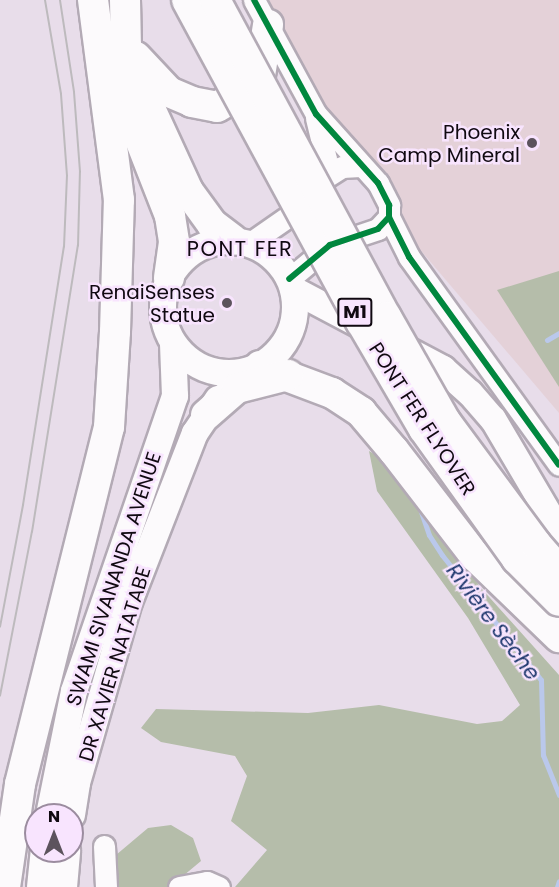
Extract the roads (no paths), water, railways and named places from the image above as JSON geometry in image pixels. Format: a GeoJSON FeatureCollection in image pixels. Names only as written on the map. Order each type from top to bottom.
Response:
{"type":"FeatureCollection","features":[{"type":"Feature","properties":{"kind":"highway"},"geometry":{"type":"LineString","coordinates":[[5,887],[20,784],[89,515],[109,427],[115,332],[119,200],[93,0]]}},
{"type":"Feature","properties":{"kind":"highway"},"geometry":{"type":"LineString","coordinates":[[98,0],[123,96],[170,216],[174,242],[169,278]]}},
{"type":"Feature","properties":{"kind":"highway"},"geometry":{"type":"LineString","coordinates":[[125,0],[126,46],[148,104],[188,191],[212,224],[242,242]]}},
{"type":"Feature","properties":{"kind":"highway","name":"PONT FER FLYOVER"},"geometry":{"type":"LineString","coordinates":[[187,0],[362,323],[424,429],[517,559],[559,601]]}},
{"type":"Feature","properties":{"kind":"highway","name":"PONT FER FLYOVER"},"geometry":{"type":"LineString","coordinates":[[215,0],[386,317],[445,421],[536,544],[559,570]]}},
{"type":"Feature","properties":{"kind":"highway"},"geometry":{"type":"LineString","coordinates":[[126,46],[169,92],[192,102],[218,107],[260,82],[261,12]]}},
{"type":"Feature","properties":{"kind":"highway"},"geometry":{"type":"LineString","coordinates":[[250,369],[288,375],[332,393],[361,412],[394,450],[475,556],[559,637]]}},
{"type":"Feature","properties":{"kind":"highway"},"geometry":{"type":"LineString","coordinates":[[206,415],[237,388],[288,375]]}},
{"type":"Feature","properties":{"kind":"main road"},"geometry":{"type":"LineString","coordinates":[[242,242],[270,253],[285,270],[291,284],[296,312],[291,334],[278,352],[250,369],[217,372],[196,365],[173,343],[166,332],[162,311],[164,289],[169,278],[173,269],[188,254],[207,244],[242,242]]}},
{"type":"Feature","properties":{"kind":"main road"},"geometry":{"type":"LineString","coordinates":[[291,284],[443,369],[470,393],[493,419],[559,531]]}},
{"type":"Feature","properties":{"kind":"main road","name":"SWAMI SIVANANDA AVENUE"},"geometry":{"type":"LineString","coordinates":[[51,803],[74,691],[175,396],[173,343]]}},
{"type":"Feature","properties":{"kind":"main road","name":"DR XAVIER NATATABE"},"geometry":{"type":"LineString","coordinates":[[74,803],[77,783],[129,602],[195,433],[206,415],[250,369]]}},
{"type":"Feature","properties":{"kind":"main road"},"geometry":{"type":"LineString","coordinates":[[40,887],[43,863]]}},
{"type":"Feature","properties":{"kind":"main road"},"geometry":{"type":"LineString","coordinates":[[64,887],[67,863]]}},
{"type":"Feature","properties":{"kind":"main road"},"geometry":{"type":"LineString","coordinates":[[68,863],[69,887]]}},
{"type":"Feature","properties":{"kind":"street"},"geometry":{"type":"LineString","coordinates":[[261,12],[315,114],[385,193],[389,217],[409,257],[556,453]]}},
{"type":"Feature","properties":{"kind":"street"},"geometry":{"type":"LineString","coordinates":[[315,114],[326,159],[326,177]]}},
{"type":"Feature","properties":{"kind":"street"},"geometry":{"type":"LineString","coordinates":[[242,242],[296,211],[326,177],[342,167],[360,166]]}},
{"type":"Feature","properties":{"kind":"street"},"geometry":{"type":"LineString","coordinates":[[291,284],[330,245],[378,229],[389,217]]}},
{"type":"Feature","properties":{"kind":"street"},"geometry":{"type":"LineString","coordinates":[[369,233],[391,242],[409,257]]}},
{"type":"Feature","properties":{"kind":"street"},"geometry":{"type":"LineString","coordinates":[[104,846],[106,887]]}},
{"type":"Feature","properties":{"kind":"street"},"geometry":{"type":"LineString","coordinates":[[179,887],[207,882],[219,887]]}},
{"type":"Feature","properties":{"kind":"waterway","name":"Rivière Sèche"},"geometry":{"type":"LineString","coordinates":[[547,340],[559,333]]}},
{"type":"Feature","properties":{"kind":"waterway","name":"Rivière Sèche"},"geometry":{"type":"LineString","coordinates":[[418,503],[429,535],[442,555],[541,680],[543,755],[559,795]]}},
{"type":"Feature","properties":{"kind":"waterway","name":"Rivière Sèche"},"geometry":{"type":"LineString","coordinates":[[557,887],[559,881]]}},
{"type":"Feature","properties":{"kind":"tram line"},"geometry":{"type":"LineString","coordinates":[[0,627],[23,505],[64,247],[67,176],[61,94],[45,0]]}},
{"type":"Feature","properties":{"kind":"tram line"},"geometry":{"type":"LineString","coordinates":[[0,696],[32,532],[78,246],[80,172],[74,92],[60,0]]}},
{"type":"Feature","properties":{"kind":"place","name":"Phoenix Camp Mineral"},"geometry":{"type":"Point","coordinates":[532,143]}},
{"type":"Feature","properties":{"kind":"place","name":"RenaiSenses Statue"},"geometry":{"type":"Point","coordinates":[227,303]}},
{"type":"Feature","properties":{"kind":"district","name":"PONT FER"},"geometry":{"type":"Point","coordinates":[240,249]}}]}
